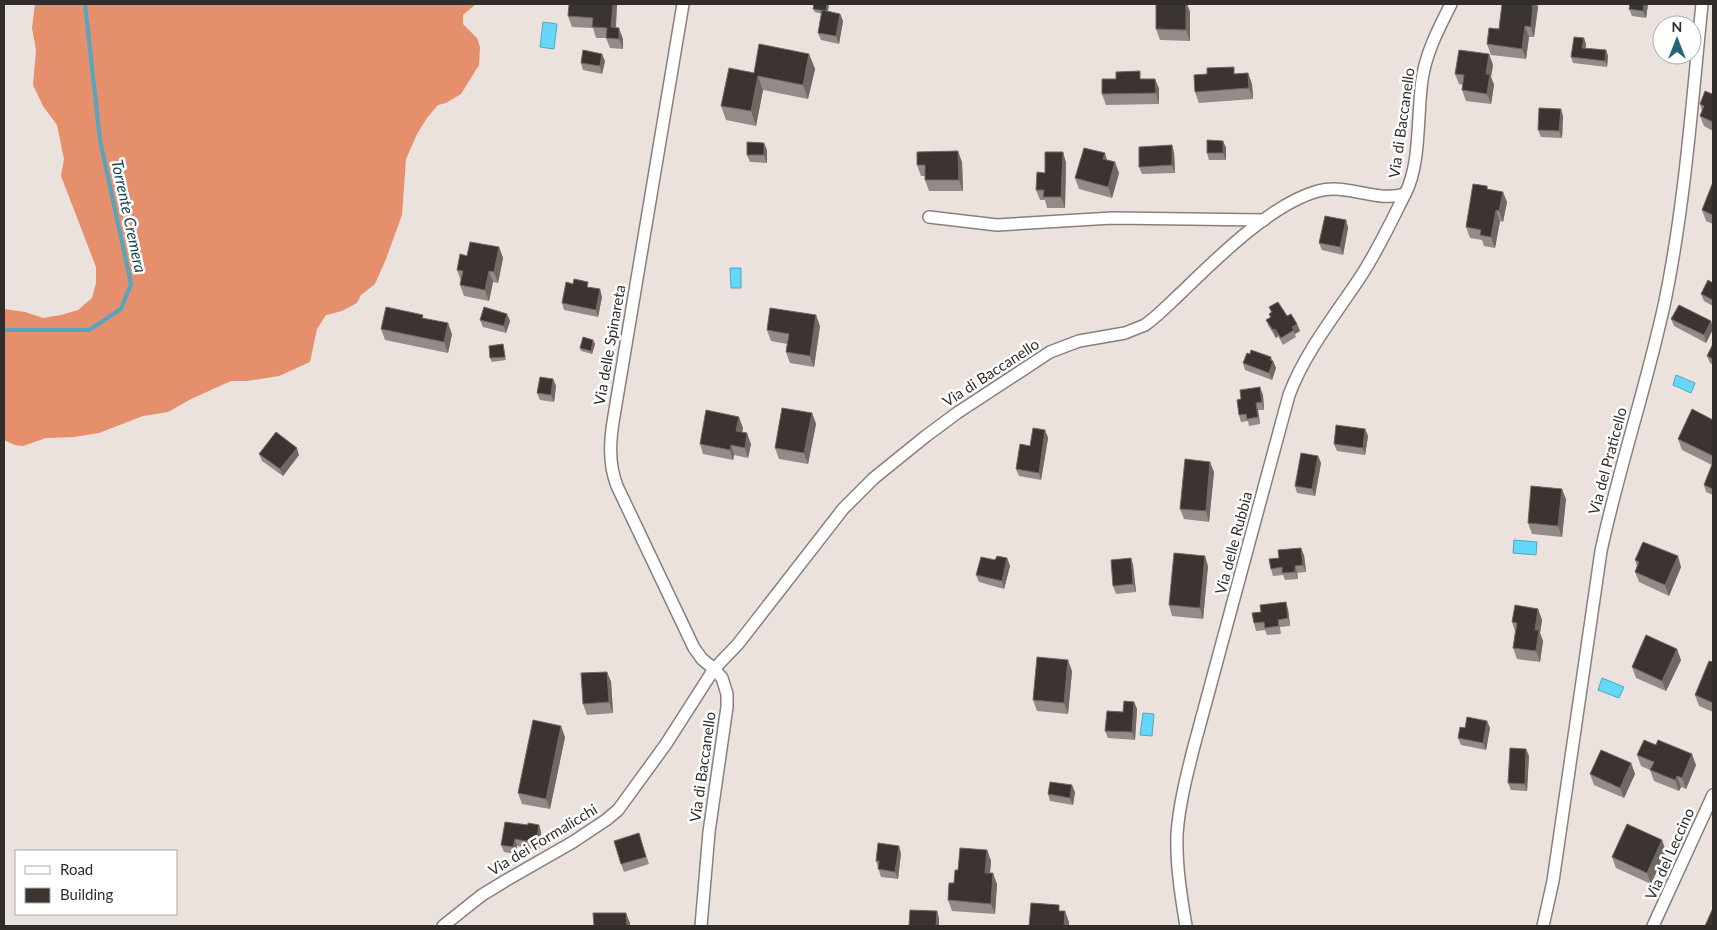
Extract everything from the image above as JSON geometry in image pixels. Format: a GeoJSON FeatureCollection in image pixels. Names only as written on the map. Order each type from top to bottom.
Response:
{"type":"FeatureCollection","features":[{"type":"Feature","properties":{"kind":"street","name":"Via delle Spinareta"},"geometry":{"type":"LineString","coordinates":[[683,4],[614,416],[610,454],[612,471],[617,486],[689,639],[702,659],[714,669]]}},
{"type":"Feature","properties":{"kind":"street","name":"Via di Baccanello"},"geometry":{"type":"LineString","coordinates":[[701,926],[709,832],[727,707],[722,678],[714,669],[738,644],[854,497],[911,448],[973,402],[1057,348],[1084,340],[1130,332],[1145,325],[1223,254],[1264,220],[1287,204],[1322,190],[1338,189],[1385,197],[1405,194],[1413,171],[1422,81],[1426,62],[1435,36],[1451,4]]}},
{"type":"Feature","properties":{"kind":"street","name":"Via del Praticello"},"geometry":{"type":"LineString","coordinates":[[1543,926],[1554,872],[1601,551],[1611,504],[1658,328],[1670,274],[1686,165],[1702,4]]}},
{"type":"Feature","properties":{"kind":"street","name":"Via delle Rubbia"},"geometry":{"type":"LineString","coordinates":[[1186,926],[1177,846],[1184,786],[1289,395],[1306,360],[1376,252],[1405,194]]}},
{"type":"Feature","properties":{"kind":"street"},"geometry":{"type":"LineString","coordinates":[[928,217],[997,225],[1104,218],[1264,220]]}},
{"type":"Feature","properties":{"kind":"street","name":"Via dei Formalicchi"},"geometry":{"type":"LineString","coordinates":[[442,926],[482,895],[574,842],[618,810],[666,744],[714,669]]}},
{"type":"Feature","properties":{"kind":"street","name":"Via del Leccino"},"geometry":{"type":"LineString","coordinates":[[1654,926],[1713,795]]}},
{"type":"Feature","properties":{"kind":"shaded area"},"geometry":{"type":"Polygon","coordinates":[[[35,4],[476,4],[463,15],[463,24],[477,38],[480,47],[479,65],[461,94],[446,103],[438,105],[417,134],[406,159],[402,215],[375,284],[361,295],[357,303],[342,311],[326,315],[317,329],[310,362],[279,376],[247,381],[231,381],[191,399],[168,412],[143,416],[99,433],[74,437],[46,438],[23,446],[4,440],[4,309],[25,312],[43,318],[61,315],[78,310],[92,298],[96,283],[96,267],[61,176],[64,159],[57,125],[43,106],[33,85],[36,50],[32,28],[35,4]]]}},
{"type":"Feature","properties":{"kind":"water"},"geometry":{"type":"Polygon","coordinates":[[[543,22],[557,24],[554,49],[540,47],[543,22]]]}},
{"type":"Feature","properties":{"kind":"water"},"geometry":{"type":"Polygon","coordinates":[[[730,268],[741,268],[741,288],[731,288],[730,268]]]}},
{"type":"Feature","properties":{"kind":"water"},"geometry":{"type":"Polygon","coordinates":[[[1676,375],[1695,383],[1691,393],[1673,385],[1676,375]]]}},
{"type":"Feature","properties":{"kind":"water"},"geometry":{"type":"Polygon","coordinates":[[[1514,540],[1537,542],[1536,555],[1513,553],[1514,540]]]}},
{"type":"Feature","properties":{"kind":"water"},"geometry":{"type":"Polygon","coordinates":[[[1602,678],[1624,687],[1619,698],[1598,690],[1602,678]]]}},
{"type":"Feature","properties":{"kind":"water"},"geometry":{"type":"Polygon","coordinates":[[[1143,713],[1154,714],[1152,736],[1140,735],[1143,713]]]}},
{"type":"Feature","properties":{"kind":"building"},"geometry":{"type":"Polygon","coordinates":[[[569,4],[613,4],[611,27],[619,28],[619,39],[606,38],[607,28],[592,27],[593,18],[568,16],[569,4]]]}},
{"type":"Feature","properties":{"kind":"building"},"geometry":{"type":"Polygon","coordinates":[[[814,4],[827,4],[826,11],[813,9],[814,4]]]}},
{"type":"Feature","properties":{"kind":"building"},"geometry":{"type":"Polygon","coordinates":[[[1156,4],[1186,4],[1186,30],[1156,29],[1156,4]]]}},
{"type":"Feature","properties":{"kind":"building"},"geometry":{"type":"Polygon","coordinates":[[[1502,4],[1533,4],[1531,27],[1525,26],[1522,49],[1487,44],[1489,28],[1499,29],[1502,4]]]}},
{"type":"Feature","properties":{"kind":"building"},"geometry":{"type":"Polygon","coordinates":[[[1630,4],[1644,4],[1643,11],[1629,9],[1630,4]]]}},
{"type":"Feature","properties":{"kind":"building"},"geometry":{"type":"Polygon","coordinates":[[[822,10],[840,14],[836,36],[818,33],[822,10]]]}},
{"type":"Feature","properties":{"kind":"building"},"geometry":{"type":"Polygon","coordinates":[[[1574,37],[1584,38],[1582,48],[1606,50],[1605,61],[1571,57],[1574,37]]]}},
{"type":"Feature","properties":{"kind":"building"},"geometry":{"type":"Polygon","coordinates":[[[759,44],[809,54],[803,85],[758,76],[751,111],[721,106],[729,68],[754,73],[759,44]]]}},
{"type":"Feature","properties":{"kind":"building"},"geometry":{"type":"Polygon","coordinates":[[[583,50],[602,54],[600,66],[581,63],[583,50]]]}},
{"type":"Feature","properties":{"kind":"building"},"geometry":{"type":"Polygon","coordinates":[[[1459,50],[1489,54],[1486,74],[1490,74],[1487,94],[1462,90],[1464,75],[1455,74],[1459,50]]]}},
{"type":"Feature","properties":{"kind":"building"},"geometry":{"type":"Polygon","coordinates":[[[1234,67],[1234,74],[1248,73],[1249,88],[1195,92],[1194,75],[1207,74],[1207,68],[1234,67]]]}},
{"type":"Feature","properties":{"kind":"building"},"geometry":{"type":"Polygon","coordinates":[[[1140,71],[1140,79],[1155,79],[1156,93],[1102,94],[1102,79],[1116,79],[1116,72],[1140,71]]]}},
{"type":"Feature","properties":{"kind":"building"},"geometry":{"type":"Polygon","coordinates":[[[1713,90],[1713,122],[1700,116],[1704,106],[1700,104],[1705,91],[1712,94],[1713,90]]]}},
{"type":"Feature","properties":{"kind":"building"},"geometry":{"type":"Polygon","coordinates":[[[1539,108],[1561,109],[1559,131],[1538,130],[1539,108]]]}},
{"type":"Feature","properties":{"kind":"building"},"geometry":{"type":"Polygon","coordinates":[[[1207,140],[1223,141],[1223,153],[1207,153],[1207,140]]]}},
{"type":"Feature","properties":{"kind":"building"},"geometry":{"type":"Polygon","coordinates":[[[747,142],[764,143],[764,155],[747,155],[747,142]]]}},
{"type":"Feature","properties":{"kind":"building"},"geometry":{"type":"Polygon","coordinates":[[[1172,145],[1172,165],[1139,167],[1139,147],[1172,145]]]}},
{"type":"Feature","properties":{"kind":"building"},"geometry":{"type":"Polygon","coordinates":[[[1084,148],[1105,153],[1103,159],[1115,162],[1108,187],[1075,178],[1084,148]]]}},
{"type":"Feature","properties":{"kind":"building"},"geometry":{"type":"Polygon","coordinates":[[[958,151],[959,180],[925,180],[925,165],[917,165],[917,152],[958,151]]]}},
{"type":"Feature","properties":{"kind":"building"},"geometry":{"type":"Polygon","coordinates":[[[1045,152],[1063,152],[1061,197],[1043,197],[1044,190],[1036,190],[1037,172],[1045,173],[1045,152]]]}},
{"type":"Feature","properties":{"kind":"building"},"geometry":{"type":"Polygon","coordinates":[[[1713,182],[1713,215],[1702,210],[1713,182]]]}},
{"type":"Feature","properties":{"kind":"building"},"geometry":{"type":"Polygon","coordinates":[[[1473,184],[1487,186],[1487,189],[1503,192],[1499,211],[1496,210],[1491,237],[1480,235],[1481,230],[1466,227],[1473,184]]]}},
{"type":"Feature","properties":{"kind":"building"},"geometry":{"type":"Polygon","coordinates":[[[1325,216],[1346,220],[1340,247],[1319,243],[1325,216]]]}},
{"type":"Feature","properties":{"kind":"building"},"geometry":{"type":"Polygon","coordinates":[[[470,242],[499,247],[494,272],[489,271],[485,290],[460,285],[463,271],[457,270],[460,254],[467,256],[470,242]]]}},
{"type":"Feature","properties":{"kind":"building"},"geometry":{"type":"Polygon","coordinates":[[[574,279],[588,282],[587,287],[600,289],[596,310],[562,303],[566,282],[573,284],[574,279]]]}},
{"type":"Feature","properties":{"kind":"building"},"geometry":{"type":"Polygon","coordinates":[[[1708,280],[1713,283],[1713,300],[1701,294],[1708,280]]]}},
{"type":"Feature","properties":{"kind":"building"},"geometry":{"type":"Polygon","coordinates":[[[1278,302],[1287,316],[1291,314],[1297,324],[1292,327],[1294,330],[1281,338],[1266,320],[1271,317],[1269,314],[1272,312],[1269,307],[1278,302]]]}},
{"type":"Feature","properties":{"kind":"building"},"geometry":{"type":"Polygon","coordinates":[[[1679,305],[1711,321],[1704,335],[1671,319],[1679,305]]]}},
{"type":"Feature","properties":{"kind":"building"},"geometry":{"type":"Polygon","coordinates":[[[386,307],[423,315],[422,318],[448,323],[444,342],[381,329],[386,307]]]}},
{"type":"Feature","properties":{"kind":"building"},"geometry":{"type":"Polygon","coordinates":[[[484,307],[507,314],[504,326],[480,320],[484,307]]]}},
{"type":"Feature","properties":{"kind":"building"},"geometry":{"type":"Polygon","coordinates":[[[770,308],[816,315],[810,356],[786,352],[789,334],[767,330],[770,308]]]}},
{"type":"Feature","properties":{"kind":"building"},"geometry":{"type":"Polygon","coordinates":[[[583,337],[593,340],[591,351],[580,348],[583,337]]]}},
{"type":"Feature","properties":{"kind":"building"},"geometry":{"type":"Polygon","coordinates":[[[503,344],[505,357],[490,358],[489,346],[503,344]]]}},
{"type":"Feature","properties":{"kind":"building"},"geometry":{"type":"Polygon","coordinates":[[[1713,344],[1713,359],[1707,356],[1713,344]]]}},
{"type":"Feature","properties":{"kind":"building"},"geometry":{"type":"Polygon","coordinates":[[[1251,350],[1271,357],[1270,360],[1273,361],[1269,373],[1243,363],[1247,353],[1250,354],[1251,350]]]}},
{"type":"Feature","properties":{"kind":"building"},"geometry":{"type":"Polygon","coordinates":[[[540,377],[553,379],[551,395],[537,393],[540,377]]]}},
{"type":"Feature","properties":{"kind":"building"},"geometry":{"type":"Polygon","coordinates":[[[1260,387],[1262,402],[1256,403],[1258,417],[1247,419],[1246,414],[1239,415],[1237,400],[1241,399],[1240,390],[1260,387]]]}},
{"type":"Feature","properties":{"kind":"building"},"geometry":{"type":"Polygon","coordinates":[[[782,408],[812,413],[804,453],[775,448],[782,408]]]}},
{"type":"Feature","properties":{"kind":"building"},"geometry":{"type":"Polygon","coordinates":[[[1692,409],[1713,420],[1713,456],[1678,439],[1692,409]]]}},
{"type":"Feature","properties":{"kind":"building"},"geometry":{"type":"Polygon","coordinates":[[[706,410],[739,417],[736,431],[747,433],[745,448],[731,445],[730,450],[700,444],[706,410]]]}},
{"type":"Feature","properties":{"kind":"building"},"geometry":{"type":"Polygon","coordinates":[[[1336,425],[1365,429],[1363,448],[1334,444],[1336,425]]]}},
{"type":"Feature","properties":{"kind":"building"},"geometry":{"type":"Polygon","coordinates":[[[1033,428],[1045,430],[1039,473],[1016,469],[1020,444],[1030,446],[1033,428]]]}},
{"type":"Feature","properties":{"kind":"building"},"geometry":{"type":"Polygon","coordinates":[[[276,432],[297,448],[280,469],[259,454],[276,432]]]}},
{"type":"Feature","properties":{"kind":"building"},"geometry":{"type":"Polygon","coordinates":[[[1301,453],[1318,456],[1312,489],[1295,486],[1301,453]]]}},
{"type":"Feature","properties":{"kind":"building"},"geometry":{"type":"Polygon","coordinates":[[[1185,459],[1210,462],[1206,511],[1180,509],[1185,459]]]}},
{"type":"Feature","properties":{"kind":"building"},"geometry":{"type":"Polygon","coordinates":[[[1713,462],[1713,489],[1704,485],[1713,462]]]}},
{"type":"Feature","properties":{"kind":"building"},"geometry":{"type":"Polygon","coordinates":[[[1531,486],[1562,489],[1558,526],[1528,523],[1531,486]]]}},
{"type":"Feature","properties":{"kind":"building"},"geometry":{"type":"Polygon","coordinates":[[[1643,542],[1678,556],[1665,585],[1635,572],[1639,562],[1635,560],[1643,542]]]}},
{"type":"Feature","properties":{"kind":"building"},"geometry":{"type":"Polygon","coordinates":[[[1301,548],[1303,565],[1295,566],[1295,572],[1282,573],[1282,567],[1271,569],[1269,559],[1279,558],[1278,550],[1301,548]]]}},
{"type":"Feature","properties":{"kind":"building"},"geometry":{"type":"Polygon","coordinates":[[[1174,553],[1205,556],[1200,608],[1169,605],[1174,553]]]}},
{"type":"Feature","properties":{"kind":"building"},"geometry":{"type":"Polygon","coordinates":[[[997,556],[1007,558],[1002,581],[976,575],[981,557],[995,560],[997,556]]]}},
{"type":"Feature","properties":{"kind":"building"},"geometry":{"type":"Polygon","coordinates":[[[1131,558],[1133,584],[1113,586],[1111,560],[1131,558]]]}},
{"type":"Feature","properties":{"kind":"building"},"geometry":{"type":"Polygon","coordinates":[[[1286,602],[1288,618],[1278,620],[1279,626],[1265,628],[1264,622],[1254,623],[1252,613],[1261,612],[1260,605],[1286,602]]]}},
{"type":"Feature","properties":{"kind":"building"},"geometry":{"type":"Polygon","coordinates":[[[1515,605],[1538,609],[1535,630],[1539,630],[1536,651],[1513,648],[1517,623],[1512,622],[1515,605]]]}},
{"type":"Feature","properties":{"kind":"building"},"geometry":{"type":"Polygon","coordinates":[[[1646,635],[1677,649],[1662,681],[1632,667],[1646,635]]]}},
{"type":"Feature","properties":{"kind":"building"},"geometry":{"type":"Polygon","coordinates":[[[1037,657],[1068,660],[1064,703],[1033,700],[1037,657]]]}},
{"type":"Feature","properties":{"kind":"building"},"geometry":{"type":"Polygon","coordinates":[[[1709,661],[1713,662],[1713,703],[1695,695],[1709,661]]]}},
{"type":"Feature","properties":{"kind":"building"},"geometry":{"type":"Polygon","coordinates":[[[607,672],[609,702],[583,704],[581,673],[607,672]]]}},
{"type":"Feature","properties":{"kind":"building"},"geometry":{"type":"Polygon","coordinates":[[[1124,701],[1134,702],[1132,732],[1105,731],[1107,711],[1123,712],[1124,701]]]}},
{"type":"Feature","properties":{"kind":"building"},"geometry":{"type":"Polygon","coordinates":[[[1467,717],[1487,721],[1483,743],[1458,738],[1460,727],[1465,728],[1467,717]]]}},
{"type":"Feature","properties":{"kind":"building"},"geometry":{"type":"Polygon","coordinates":[[[533,720],[561,726],[546,799],[518,793],[533,720]]]}},
{"type":"Feature","properties":{"kind":"building"},"geometry":{"type":"Polygon","coordinates":[[[1644,740],[1656,745],[1658,740],[1692,754],[1682,778],[1677,776],[1675,780],[1650,770],[1654,762],[1637,755],[1644,740]]]}},
{"type":"Feature","properties":{"kind":"building"},"geometry":{"type":"Polygon","coordinates":[[[1510,748],[1526,749],[1525,784],[1508,783],[1510,748]]]}},
{"type":"Feature","properties":{"kind":"building"},"geometry":{"type":"Polygon","coordinates":[[[1601,750],[1631,763],[1620,788],[1590,774],[1601,750]]]}},
{"type":"Feature","properties":{"kind":"building"},"geometry":{"type":"Polygon","coordinates":[[[1050,782],[1072,785],[1070,798],[1048,794],[1050,782]]]}},
{"type":"Feature","properties":{"kind":"building"},"geometry":{"type":"Polygon","coordinates":[[[505,822],[539,825],[536,843],[515,839],[513,847],[501,845],[505,822]]]}},
{"type":"Feature","properties":{"kind":"building"},"geometry":{"type":"Polygon","coordinates":[[[1627,824],[1662,840],[1647,873],[1612,857],[1627,824]]]}},
{"type":"Feature","properties":{"kind":"building"},"geometry":{"type":"Polygon","coordinates":[[[639,833],[646,857],[621,864],[614,841],[639,833]]]}},
{"type":"Feature","properties":{"kind":"building"},"geometry":{"type":"Polygon","coordinates":[[[878,843],[899,846],[895,872],[878,869],[879,861],[876,861],[878,843]]]}},
{"type":"Feature","properties":{"kind":"building"},"geometry":{"type":"Polygon","coordinates":[[[960,848],[987,850],[985,873],[993,873],[991,904],[948,900],[949,883],[954,883],[955,870],[958,870],[960,848]]]}},
{"type":"Feature","properties":{"kind":"building"},"geometry":{"type":"Polygon","coordinates":[[[1031,903],[1059,905],[1059,911],[1065,911],[1064,926],[1029,926],[1031,903]]]}},
{"type":"Feature","properties":{"kind":"building"},"geometry":{"type":"Polygon","coordinates":[[[1713,908],[1713,926],[1705,926],[1713,908]]]}},
{"type":"Feature","properties":{"kind":"building"},"geometry":{"type":"Polygon","coordinates":[[[910,910],[937,911],[936,926],[909,926],[910,910]]]}},
{"type":"Feature","properties":{"kind":"building"},"geometry":{"type":"Polygon","coordinates":[[[593,913],[626,913],[627,926],[594,926],[593,913]]]}},
{"type":"Feature","properties":{"kind":"waterway","name":"Torrente Cremera"},"geometry":{"type":"LineString","coordinates":[[4,330],[89,330],[121,309],[131,284],[100,140],[85,4]]}}]}
